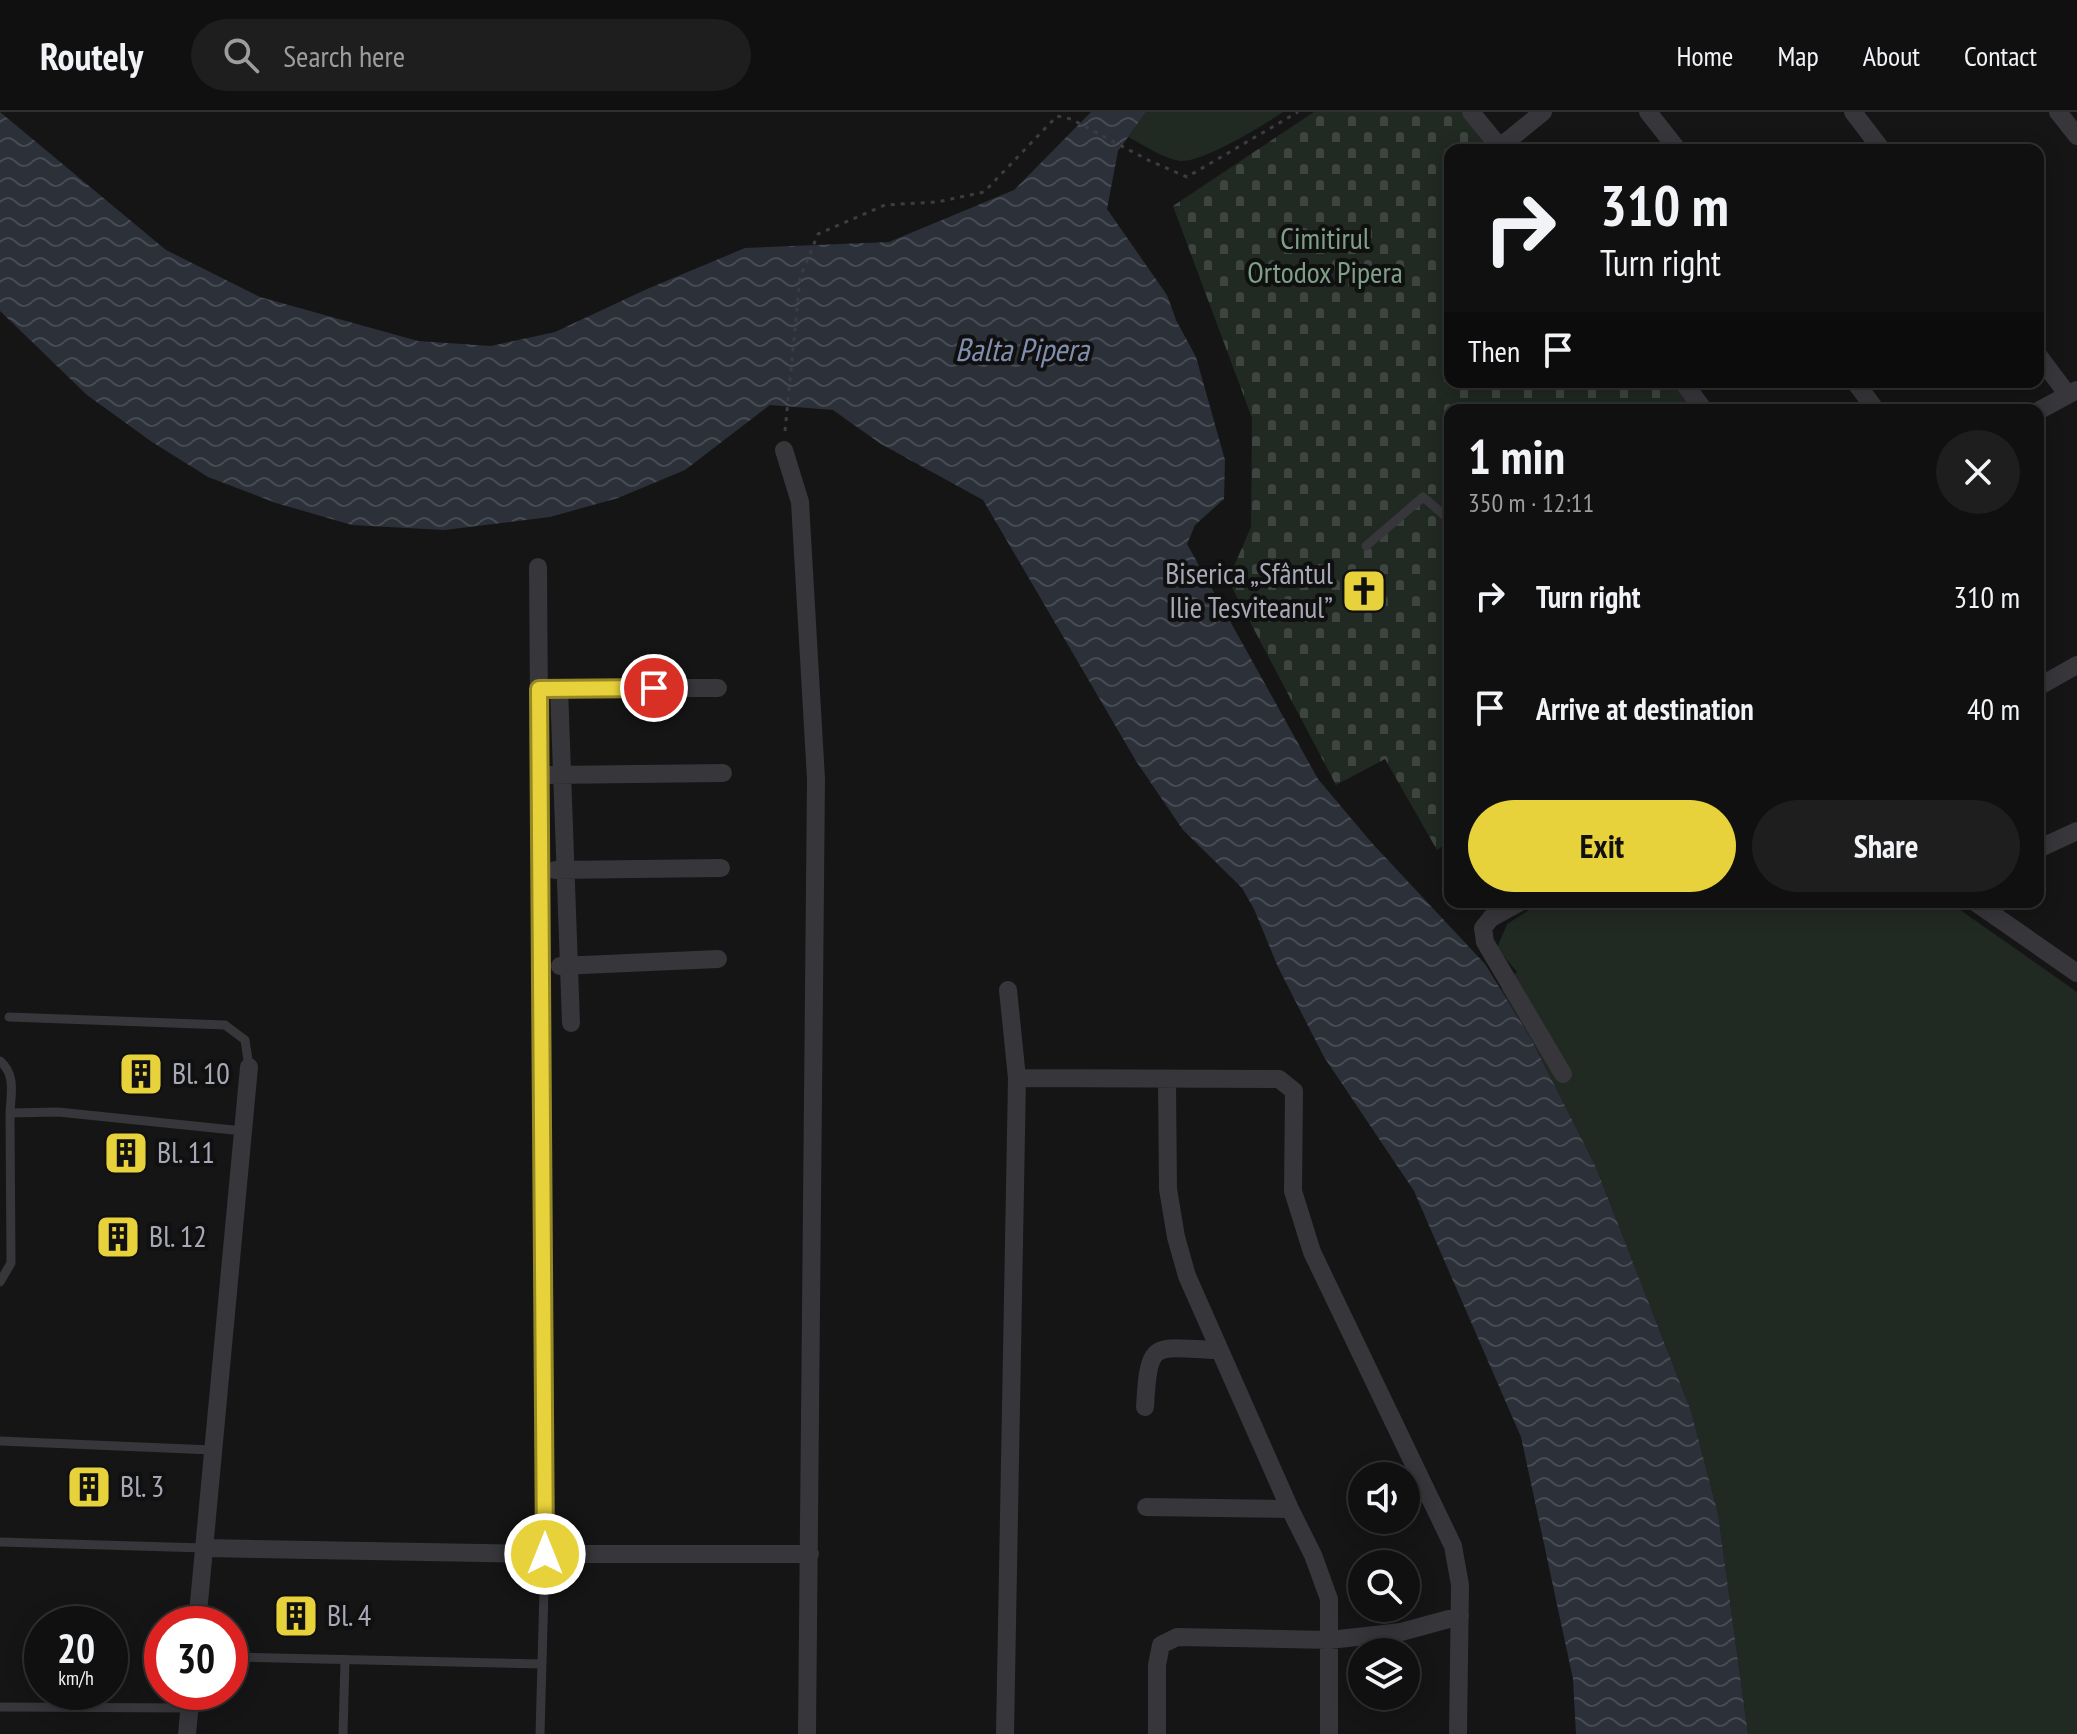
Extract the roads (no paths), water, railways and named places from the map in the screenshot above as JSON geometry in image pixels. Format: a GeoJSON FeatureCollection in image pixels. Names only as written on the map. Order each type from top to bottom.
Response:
{"type":"FeatureCollection","features":[{"type":"Feature","properties":{"kind":"street"},"geometry":{"type":"LineString","coordinates":[[1471,112],[1497,144]]}},
{"type":"Feature","properties":{"kind":"street"},"geometry":{"type":"LineString","coordinates":[[1507,144],[1543,112]]}},
{"type":"Feature","properties":{"kind":"street"},"geometry":{"type":"LineString","coordinates":[[1648,112],[1673,144]]}},
{"type":"Feature","properties":{"kind":"street"},"geometry":{"type":"LineString","coordinates":[[1853,112],[1877,144]]}},
{"type":"Feature","properties":{"kind":"street"},"geometry":{"type":"LineString","coordinates":[[2058,112],[2077,136]]}},
{"type":"Feature","properties":{"kind":"street"},"geometry":{"type":"LineString","coordinates":[[2044,361],[2073,392],[2044,408]]}},
{"type":"Feature","properties":{"kind":"street"},"geometry":{"type":"LineString","coordinates":[[784,450],[800,502],[816,779],[807,1734]]}},
{"type":"Feature","properties":{"kind":"street"},"geometry":{"type":"LineString","coordinates":[[538,567],[545,1554]]}},
{"type":"Feature","properties":{"kind":"street"},"geometry":{"type":"LineString","coordinates":[[2044,685],[2073,673]]}},
{"type":"Feature","properties":{"kind":"street"},"geometry":{"type":"LineString","coordinates":[[559,688],[571,1023]]}},
{"type":"Feature","properties":{"kind":"street"},"geometry":{"type":"LineString","coordinates":[[539,689],[718,688]]}},
{"type":"Feature","properties":{"kind":"street"},"geometry":{"type":"LineString","coordinates":[[539,775],[723,773]]}},
{"type":"Feature","properties":{"kind":"street"},"geometry":{"type":"LineString","coordinates":[[2044,846],[2077,831]]}},
{"type":"Feature","properties":{"kind":"street"},"geometry":{"type":"LineString","coordinates":[[540,870],[721,868]]}},
{"type":"Feature","properties":{"kind":"street"},"geometry":{"type":"LineString","coordinates":[[1509,908],[1491,918],[1483,928],[1485,942],[1563,1074]]}},
{"type":"Feature","properties":{"kind":"street"},"geometry":{"type":"LineString","coordinates":[[1984,908],[2077,973]]}},
{"type":"Feature","properties":{"kind":"street"},"geometry":{"type":"LineString","coordinates":[[541,967],[718,959]]}},
{"type":"Feature","properties":{"kind":"street"},"geometry":{"type":"LineString","coordinates":[[1005,1734],[1017,1078],[1008,990]]}},
{"type":"Feature","properties":{"kind":"street"},"geometry":{"type":"LineString","coordinates":[[199,1606],[249,1067]]}},
{"type":"Feature","properties":{"kind":"street"},"geometry":{"type":"LineString","coordinates":[[1017,1078],[1167,1081],[1279,1079],[1294,1091],[1293,1191],[1301,1221],[1312,1252],[1453,1546],[1460,1585],[1458,1734]]}},
{"type":"Feature","properties":{"kind":"street"},"geometry":{"type":"LineString","coordinates":[[1167,1081],[1168,1189],[1176,1237],[1187,1276],[1313,1555],[1329,1599],[1329,1734]]}},
{"type":"Feature","properties":{"kind":"street"},"geometry":{"type":"LineString","coordinates":[[1145,1407],[1147,1367],[1153,1354],[1163,1348],[1218,1350]]}},
{"type":"Feature","properties":{"kind":"street"},"geometry":{"type":"LineString","coordinates":[[1146,1507],[1290,1509]]}},
{"type":"Feature","properties":{"kind":"street"},"geometry":{"type":"LineString","coordinates":[[204,1548],[545,1554],[810,1554]]}},
{"type":"Feature","properties":{"kind":"street"},"geometry":{"type":"LineString","coordinates":[[1157,1734],[1157,1665],[1161,1645],[1177,1637],[1330,1640],[1401,1632],[1460,1616]]}},
{"type":"Feature","properties":{"kind":"street"},"geometry":{"type":"LineString","coordinates":[[187,1734],[189,1710]]}},
{"type":"Feature","properties":{"kind":"lane"},"geometry":{"type":"LineString","coordinates":[[1366,546],[1423,497],[1444,515]]}},
{"type":"Feature","properties":{"kind":"lane"},"geometry":{"type":"LineString","coordinates":[[9,1017],[225,1025],[245,1040],[249,1067]]}},
{"type":"Feature","properties":{"kind":"lane"},"geometry":{"type":"LineString","coordinates":[[0,1061],[9,1069],[11,1082],[11,1263],[0,1282]]}},
{"type":"Feature","properties":{"kind":"lane"},"geometry":{"type":"LineString","coordinates":[[10,1113],[58,1112],[243,1131]]}},
{"type":"Feature","properties":{"kind":"lane"},"geometry":{"type":"LineString","coordinates":[[0,1441],[212,1450]]}},
{"type":"Feature","properties":{"kind":"lane"},"geometry":{"type":"LineString","coordinates":[[0,1542],[204,1548]]}},
{"type":"Feature","properties":{"kind":"lane"},"geometry":{"type":"LineString","coordinates":[[540,1734],[545,1554]]}},
{"type":"Feature","properties":{"kind":"lane"},"geometry":{"type":"LineString","coordinates":[[248,1657],[542,1664]]}},
{"type":"Feature","properties":{"kind":"lane"},"geometry":{"type":"LineString","coordinates":[[343,1734],[345,1660]]}},
{"type":"Feature","properties":{"kind":"lane"},"geometry":{"type":"LineString","coordinates":[[0,1707],[144,1702]]}},
{"type":"Feature","properties":{"kind":"water","name":"Balta Pipera"},"geometry":{"type":"Polygon","coordinates":[[[0,112],[166,250],[260,297],[418,341],[491,346],[555,332],[745,248],[889,242],[1014,190],[1091,112],[1146,112],[1118,151],[1107,209],[1167,295],[1176,320],[1196,357],[1225,460],[1224,499],[1195,525],[1187,544],[1318,779],[1371,842],[1485,964],[1530,1037],[1595,1165],[1691,1411],[1718,1514],[1748,1734],[1576,1734],[1573,1679],[1521,1437],[1414,1191],[1324,1057],[1242,888],[1183,830],[1136,761],[983,500],[881,444],[833,410],[770,405],[685,470],[618,498],[550,517],[444,530],[352,525],[276,503],[208,477],[152,442],[87,395],[0,311],[0,112]]]}},
{"type":"Feature","properties":{"kind":"place","name":"Biserica „Sfântul Ilie Tesviteanul”"},"geometry":{"type":"Point","coordinates":[1364,591]}},
{"type":"Feature","properties":{"kind":"place","name":"Bl. 10"},"geometry":{"type":"Point","coordinates":[141,1074]}},
{"type":"Feature","properties":{"kind":"place","name":"Bl. 11"},"geometry":{"type":"Point","coordinates":[126,1153]}},
{"type":"Feature","properties":{"kind":"place","name":"Bl. 12"},"geometry":{"type":"Point","coordinates":[118,1237]}},
{"type":"Feature","properties":{"kind":"place","name":"Bl. 3"},"geometry":{"type":"Point","coordinates":[89,1487]}},
{"type":"Feature","properties":{"kind":"place","name":"Bl. 4"},"geometry":{"type":"Point","coordinates":[296,1616]}},
{"type":"Feature","properties":{"kind":"park label","name":"Cimitirul Ortodox Pipera"},"geometry":{"type":"Point","coordinates":[1325,256]}}]}
